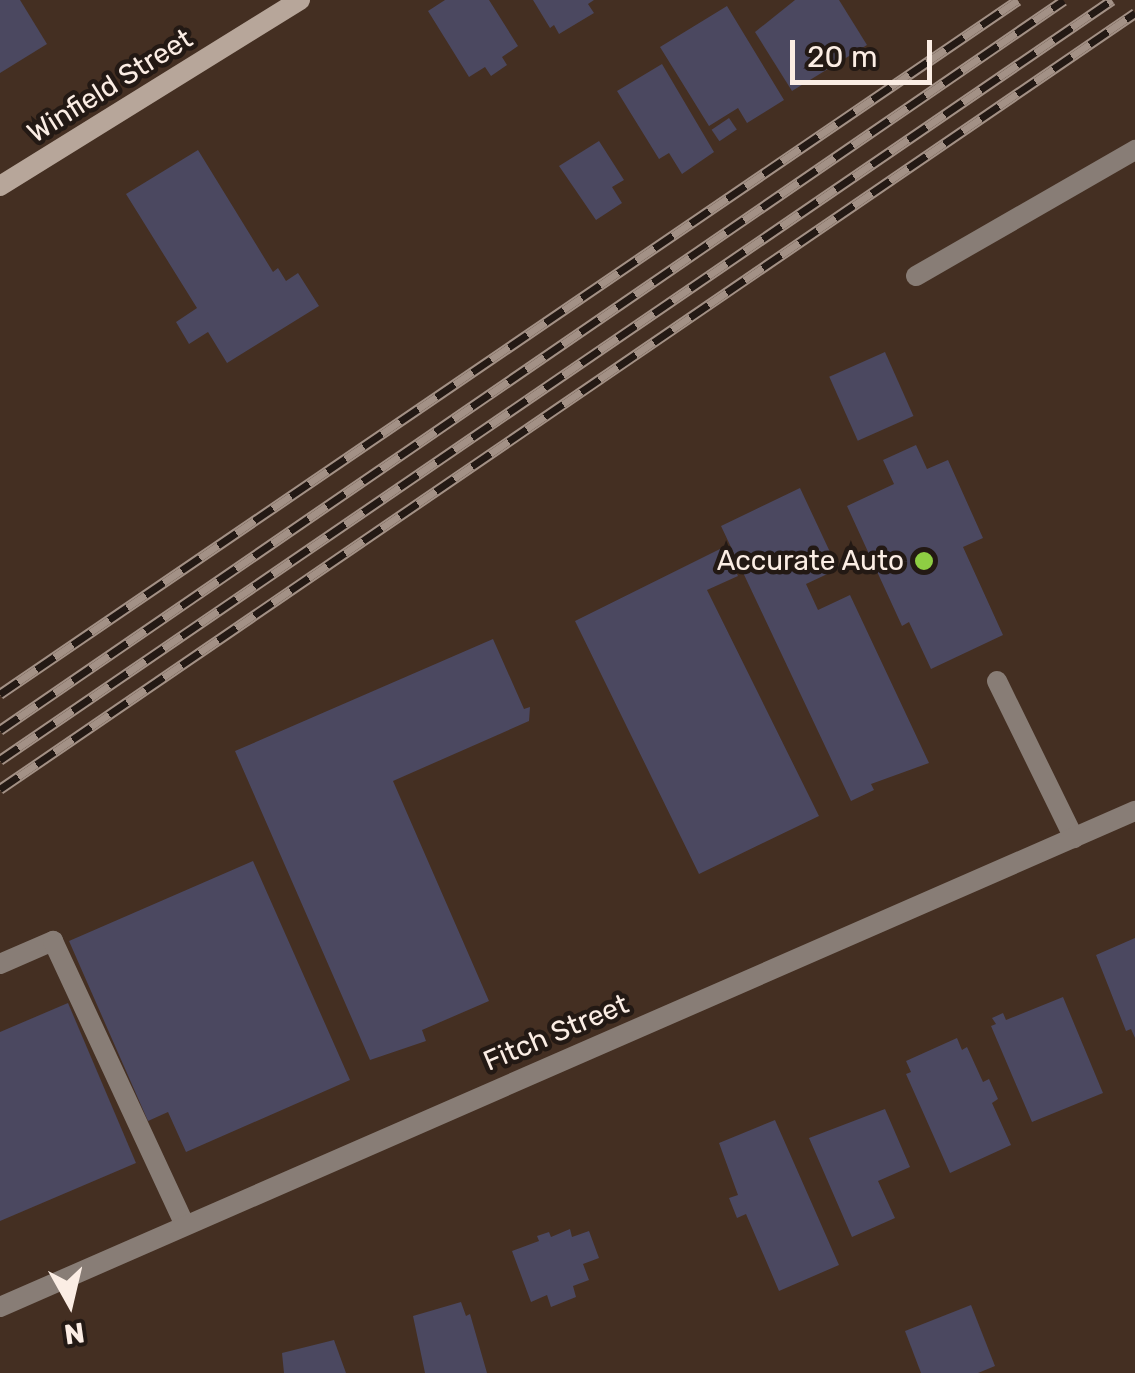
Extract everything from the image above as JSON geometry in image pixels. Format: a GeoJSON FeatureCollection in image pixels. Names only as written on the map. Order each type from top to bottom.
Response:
{"type":"FeatureCollection","features":[{"type":"Feature","properties":{"kind":"main road","name":"Winfield Street"},"geometry":{"type":"LineString","coordinates":[[0,186],[300,0]]}},
{"type":"Feature","properties":{"kind":"street"},"geometry":{"type":"LineString","coordinates":[[916,276],[1135,150]]}},
{"type":"Feature","properties":{"kind":"street"},"geometry":{"type":"LineString","coordinates":[[997,681],[1074,838]]}},
{"type":"Feature","properties":{"kind":"street","name":"Fitch Street"},"geometry":{"type":"LineString","coordinates":[[0,1306],[1135,811]]}},
{"type":"Feature","properties":{"kind":"street"},"geometry":{"type":"LineString","coordinates":[[0,964],[53,940],[185,1225]]}},
{"type":"Feature","properties":{"kind":"building"},"geometry":{"type":"Polygon","coordinates":[[[0,0],[20,0],[47,44],[0,73],[0,0]]]}},
{"type":"Feature","properties":{"kind":"building"},"geometry":{"type":"Polygon","coordinates":[[[445,0],[489,0],[518,46],[502,57],[507,65],[491,76],[485,67],[469,77],[428,11],[445,0]]]}},
{"type":"Feature","properties":{"kind":"building"},"geometry":{"type":"Polygon","coordinates":[[[533,0],[594,0],[588,4],[594,13],[559,34],[554,25],[550,28],[533,0]]]}},
{"type":"Feature","properties":{"kind":"building"},"geometry":{"type":"Polygon","coordinates":[[[795,0],[839,0],[867,45],[792,91],[755,32],[795,0]]]}},
{"type":"Feature","properties":{"kind":"building"},"geometry":{"type":"Polygon","coordinates":[[[727,6],[784,100],[747,123],[738,108],[709,126],[660,47],[727,6]]]}},
{"type":"Feature","properties":{"kind":"building"},"geometry":{"type":"Polygon","coordinates":[[[662,64],[714,152],[682,174],[669,153],[659,159],[617,91],[662,64]]]}},
{"type":"Feature","properties":{"kind":"building"},"geometry":{"type":"Polygon","coordinates":[[[729,118],[737,130],[719,141],[712,130],[729,118]]]}},
{"type":"Feature","properties":{"kind":"building"},"geometry":{"type":"Polygon","coordinates":[[[599,141],[624,180],[612,187],[622,203],[596,220],[559,166],[599,141]]]}},
{"type":"Feature","properties":{"kind":"building"},"geometry":{"type":"Polygon","coordinates":[[[198,150],[273,272],[278,268],[286,281],[298,273],[319,306],[227,363],[208,332],[189,344],[176,322],[197,308],[126,194],[198,150]]]}},
{"type":"Feature","properties":{"kind":"building"},"geometry":{"type":"Polygon","coordinates":[[[885,352],[913,416],[858,441],[829,377],[885,352]]]}},
{"type":"Feature","properties":{"kind":"building"},"geometry":{"type":"Polygon","coordinates":[[[916,445],[927,469],[948,460],[983,538],[963,547],[1003,635],[931,669],[909,622],[902,626],[847,506],[894,484],[883,460],[916,445]]]}},
{"type":"Feature","properties":{"kind":"building"},"geometry":{"type":"Polygon","coordinates":[[[800,488],[838,569],[806,584],[818,610],[850,595],[929,763],[871,784],[874,790],[851,801],[721,526],[800,488]]]}},
{"type":"Feature","properties":{"kind":"building"},"geometry":{"type":"Polygon","coordinates":[[[724,547],[738,576],[707,590],[819,816],[699,874],[575,621],[724,547]]]}},
{"type":"Feature","properties":{"kind":"building"},"geometry":{"type":"Polygon","coordinates":[[[493,639],[524,709],[530,707],[529,721],[393,781],[489,1001],[422,1030],[426,1041],[370,1060],[235,751],[493,639]]]}},
{"type":"Feature","properties":{"kind":"building"},"geometry":{"type":"Polygon","coordinates":[[[253,861],[350,1080],[186,1152],[168,1112],[148,1121],[69,941],[253,861]]]}},
{"type":"Feature","properties":{"kind":"building"},"geometry":{"type":"Polygon","coordinates":[[[1135,938],[1135,1038],[1131,1029],[1126,1031],[1096,955],[1135,938]]]}},
{"type":"Feature","properties":{"kind":"building"},"geometry":{"type":"Polygon","coordinates":[[[1063,997],[1103,1093],[1032,1122],[991,1026],[996,1024],[992,1018],[1003,1013],[1006,1020],[1063,997]]]}},
{"type":"Feature","properties":{"kind":"building"},"geometry":{"type":"Polygon","coordinates":[[[68,1003],[136,1163],[0,1221],[0,1032],[68,1003]]]}},
{"type":"Feature","properties":{"kind":"building"},"geometry":{"type":"Polygon","coordinates":[[[957,1038],[962,1050],[967,1047],[983,1082],[989,1079],[998,1099],[992,1103],[1011,1145],[950,1173],[906,1074],[911,1072],[906,1061],[957,1038]]]}},
{"type":"Feature","properties":{"kind":"building"},"geometry":{"type":"Polygon","coordinates":[[[885,1109],[910,1167],[878,1181],[895,1218],[852,1237],[809,1138],[885,1109]]]}},
{"type":"Feature","properties":{"kind":"building"},"geometry":{"type":"Polygon","coordinates":[[[775,1120],[839,1265],[779,1291],[746,1214],[737,1218],[729,1198],[738,1195],[719,1143],[775,1120]]]}},
{"type":"Feature","properties":{"kind":"building"},"geometry":{"type":"Polygon","coordinates":[[[570,1229],[572,1237],[589,1231],[599,1258],[583,1264],[589,1280],[573,1286],[576,1297],[551,1307],[547,1295],[531,1302],[512,1251],[539,1241],[537,1236],[549,1232],[551,1237],[570,1229]]]}},
{"type":"Feature","properties":{"kind":"building"},"geometry":{"type":"Polygon","coordinates":[[[461,1302],[466,1316],[470,1314],[487,1373],[425,1373],[413,1316],[461,1302]]]}},
{"type":"Feature","properties":{"kind":"building"},"geometry":{"type":"Polygon","coordinates":[[[971,1305],[995,1366],[978,1373],[921,1373],[905,1331],[971,1305]]]}},
{"type":"Feature","properties":{"kind":"building"},"geometry":{"type":"Polygon","coordinates":[[[334,1340],[346,1373],[284,1373],[282,1353],[334,1340]]]}},
{"type":"Feature","properties":{"kind":"railway"},"geometry":{"type":"LineString","coordinates":[[0,694],[1018,0]]}},
{"type":"Feature","properties":{"kind":"railway"},"geometry":{"type":"LineString","coordinates":[[0,730],[1064,0]]}},
{"type":"Feature","properties":{"kind":"railway"},"geometry":{"type":"LineString","coordinates":[[0,760],[1112,0]]}},
{"type":"Feature","properties":{"kind":"railway"},"geometry":{"type":"LineString","coordinates":[[0,789],[1135,13]]}},
{"type":"Feature","properties":{"kind":"place","name":"Accurate Auto"},"geometry":{"type":"Point","coordinates":[924,561]}}]}
